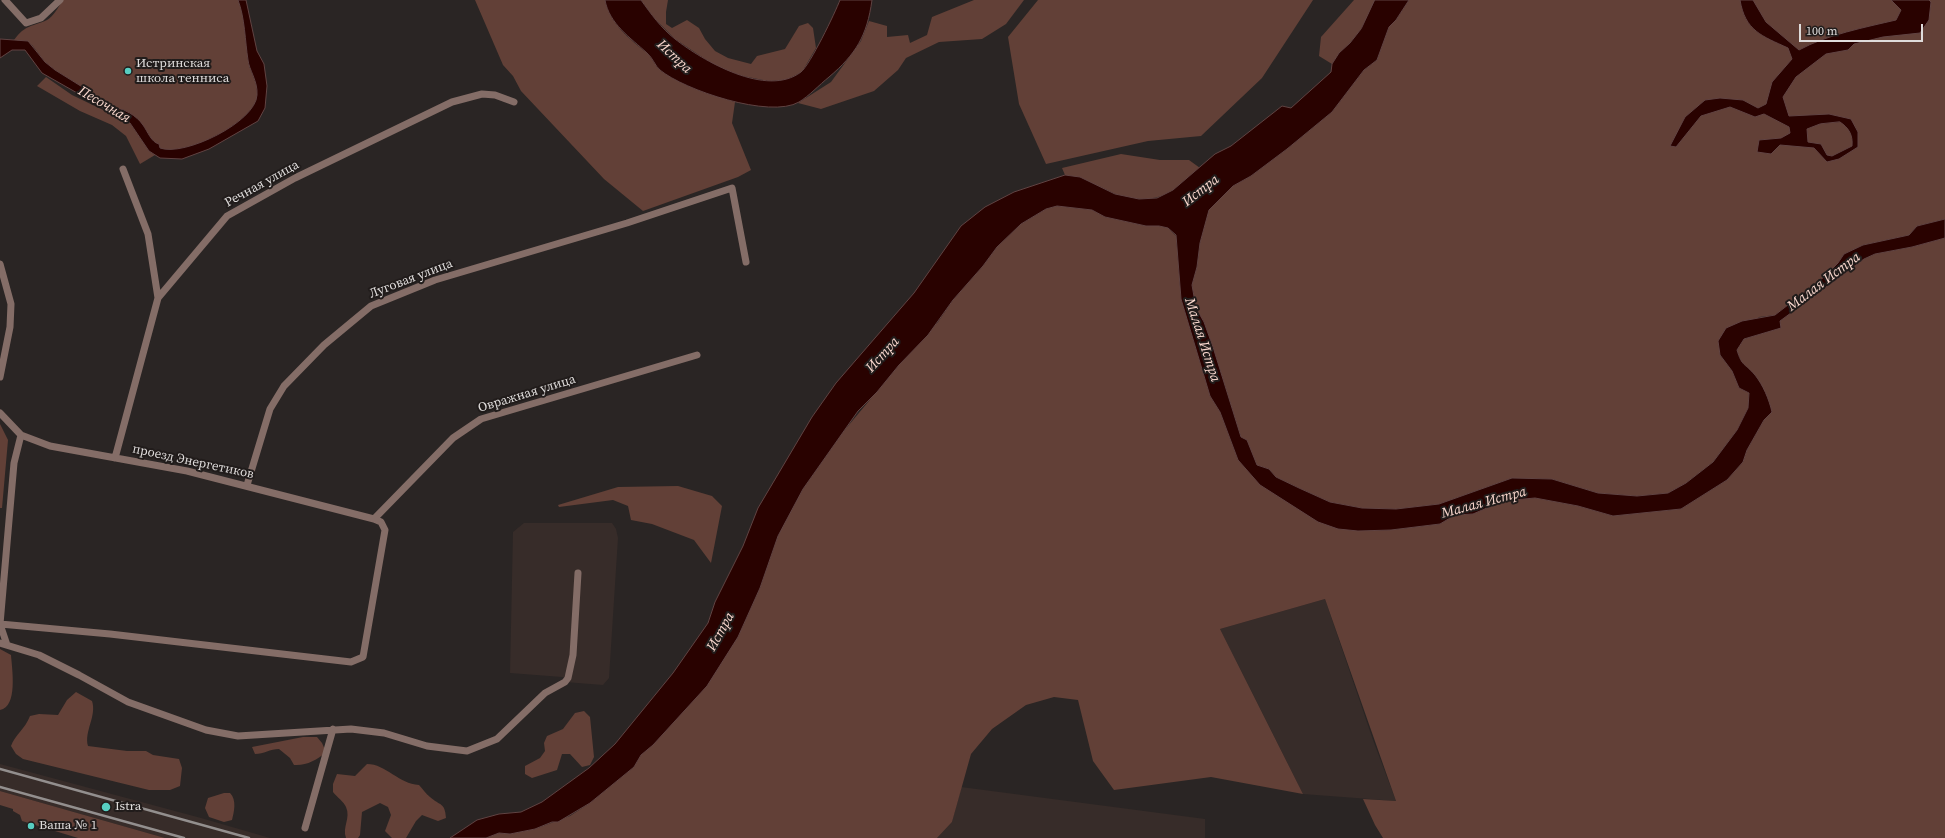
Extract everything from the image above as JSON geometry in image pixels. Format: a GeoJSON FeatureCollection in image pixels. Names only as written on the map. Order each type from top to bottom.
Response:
{"type":"FeatureCollection","features":[{"type":"Feature","properties":{"kind":"street"},"geometry":{"type":"LineString","coordinates":[[6,0],[26,23],[41,18],[60,0]]}},
{"type":"Feature","properties":{"kind":"street","name":"Речная улица"},"geometry":{"type":"LineString","coordinates":[[115,458],[158,298],[227,216],[295,178],[452,102],[482,94],[495,95],[514,102]]}},
{"type":"Feature","properties":{"kind":"street"},"geometry":{"type":"LineString","coordinates":[[123,169],[148,234],[158,298]]}},
{"type":"Feature","properties":{"kind":"street","name":"Луговая улица"},"geometry":{"type":"LineString","coordinates":[[247,485],[270,409],[284,386],[324,345],[371,306],[435,280],[627,223],[732,188],[746,262]]}},
{"type":"Feature","properties":{"kind":"street"},"geometry":{"type":"LineString","coordinates":[[0,264],[11,304],[10,327],[0,377]]}},
{"type":"Feature","properties":{"kind":"street","name":"Овражная улица"},"geometry":{"type":"LineString","coordinates":[[374,519],[453,438],[481,419],[697,355]]}},
{"type":"Feature","properties":{"kind":"street","name":"проезд Энергетиков"},"geometry":{"type":"LineString","coordinates":[[0,413],[21,435],[50,446],[187,471],[247,485],[374,519]]}},
{"type":"Feature","properties":{"kind":"street"},"geometry":{"type":"LineString","coordinates":[[21,435],[14,463],[0,624],[4,644],[39,655],[79,674],[128,702],[206,730],[238,736],[351,728],[384,733],[427,746],[467,751],[497,739],[545,693],[565,682],[568,678],[573,655],[578,573]]}},
{"type":"Feature","properties":{"kind":"street"},"geometry":{"type":"LineString","coordinates":[[0,624],[110,634],[351,662],[363,657],[385,530],[381,522],[374,519]]}},
{"type":"Feature","properties":{"kind":"street"},"geometry":{"type":"LineString","coordinates":[[305,828],[333,729]]}},
{"type":"Feature","properties":{"kind":"shaded area"},"geometry":{"type":"Polygon","coordinates":[[[63,0],[238,0],[242,11],[246,32],[249,64],[257,90],[254,105],[246,115],[234,125],[205,141],[177,150],[166,150],[160,147],[154,142],[144,127],[131,113],[122,109],[111,108],[92,93],[55,70],[45,62],[32,45],[14,40],[26,28],[49,19],[63,0]]]}},
{"type":"Feature","properties":{"kind":"shaded area"},"geometry":{"type":"Polygon","coordinates":[[[475,0],[605,0],[607,8],[615,23],[627,36],[648,54],[661,71],[688,86],[735,102],[732,123],[751,170],[738,177],[643,211],[604,179],[521,91],[513,76],[503,65],[475,0]]]}},
{"type":"Feature","properties":{"kind":"shaded area"},"geometry":{"type":"Polygon","coordinates":[[[641,0],[668,0],[666,24],[672,28],[687,20],[699,28],[705,39],[715,51],[728,58],[751,64],[757,56],[785,49],[799,26],[808,23],[813,28],[816,48],[802,72],[786,80],[768,81],[738,75],[714,65],[675,39],[653,17],[641,0]]]}},
{"type":"Feature","properties":{"kind":"shaded area"},"geometry":{"type":"Polygon","coordinates":[[[974,0],[1024,0],[1006,24],[982,39],[939,42],[906,58],[898,70],[874,91],[821,109],[798,103],[831,82],[861,41],[869,21],[887,26],[887,37],[908,35],[910,43],[927,35],[932,17],[974,0]]]}},
{"type":"Feature","properties":{"kind":"shaded area"},"geometry":{"type":"Polygon","coordinates":[[[1038,0],[1313,0],[1262,78],[1201,136],[1148,141],[1046,164],[1019,104],[1008,37],[1038,0]]]}},
{"type":"Feature","properties":{"kind":"shaded area"},"geometry":{"type":"Polygon","coordinates":[[[1354,0],[1375,0],[1363,26],[1332,64],[1319,56],[1321,37],[1354,0]]]}},
{"type":"Feature","properties":{"kind":"shaded area"},"geometry":{"type":"Polygon","coordinates":[[[1409,0],[1945,0],[1945,219],[1917,226],[1909,235],[1863,245],[1844,254],[1838,263],[1824,277],[1775,315],[1759,317],[1720,355],[1732,371],[1739,388],[1749,393],[1748,408],[1737,430],[1713,462],[1686,483],[1668,493],[1637,496],[1598,493],[1552,479],[1512,478],[1439,504],[1396,509],[1362,508],[1330,502],[1276,477],[1269,469],[1257,465],[1247,441],[1241,437],[1213,347],[1204,322],[1196,308],[1192,285],[1197,267],[1200,243],[1209,209],[1233,186],[1251,176],[1332,112],[1364,70],[1377,60],[1389,27],[1396,20],[1409,0]]]}},
{"type":"Feature","properties":{"kind":"shaded area"},"geometry":{"type":"Polygon","coordinates":[[[46,77],[72,95],[130,123],[149,151],[155,155],[140,164],[126,136],[112,125],[80,111],[37,86],[46,77]]]}},
{"type":"Feature","properties":{"kind":"shaded area"},"geometry":{"type":"Polygon","coordinates":[[[1121,154],[1160,160],[1189,160],[1200,168],[1166,194],[1159,197],[1143,199],[1118,195],[1094,184],[1065,175],[1062,168],[1121,154]]]}},
{"type":"Feature","properties":{"kind":"shaded area"},"geometry":{"type":"Polygon","coordinates":[[[1057,206],[1092,210],[1105,217],[1146,226],[1168,228],[1176,236],[1181,299],[1210,396],[1220,412],[1238,460],[1358,531],[1391,530],[1440,524],[1455,515],[1473,514],[1503,501],[1535,498],[1578,506],[1613,516],[1681,509],[1727,480],[1743,462],[1747,450],[1764,420],[1771,412],[1755,375],[1741,362],[1737,350],[1744,339],[1780,328],[1780,321],[1864,259],[1875,254],[1912,247],[1945,238],[1945,838],[1383,838],[1363,799],[1396,801],[1325,599],[1220,629],[1303,794],[1211,777],[1114,790],[1093,761],[1078,700],[1054,697],[1026,705],[992,729],[971,754],[952,822],[937,838],[486,838],[499,833],[510,834],[535,829],[570,816],[590,803],[634,767],[641,755],[664,732],[738,637],[760,588],[778,536],[788,515],[803,489],[843,432],[899,365],[938,322],[953,300],[983,266],[997,247],[1021,224],[1046,209],[1057,206]]]}},
{"type":"Feature","properties":{"kind":"shaded area"},"geometry":{"type":"Polygon","coordinates":[[[0,424],[8,440],[2,508],[0,508],[0,424]]]}},
{"type":"Feature","properties":{"kind":"shaded area"},"geometry":{"type":"Polygon","coordinates":[[[678,486],[712,496],[722,506],[711,563],[694,540],[652,524],[631,520],[628,506],[613,500],[559,507],[558,505],[618,487],[678,486]]]}},
{"type":"Feature","properties":{"kind":"shaded area"},"geometry":{"type":"Polygon","coordinates":[[[524,523],[612,523],[616,529],[618,538],[609,678],[603,685],[565,682],[567,678],[562,677],[510,673],[513,532],[524,523]]]}},
{"type":"Feature","properties":{"kind":"shaded area"},"geometry":{"type":"Polygon","coordinates":[[[1325,599],[1373,740],[1396,801],[1303,794],[1220,629],[1325,599]]]}},
{"type":"Feature","properties":{"kind":"shaded area"},"geometry":{"type":"Polygon","coordinates":[[[0,649],[11,655],[13,687],[9,702],[6,707],[0,710],[0,649]]]}},
{"type":"Feature","properties":{"kind":"shaded area"},"geometry":{"type":"Polygon","coordinates":[[[76,692],[92,701],[93,712],[87,740],[88,746],[127,751],[146,751],[153,755],[179,759],[182,768],[180,786],[170,790],[149,790],[23,759],[16,754],[11,746],[30,716],[39,714],[58,715],[67,700],[76,692]]]}},
{"type":"Feature","properties":{"kind":"shaded area"},"geometry":{"type":"Polygon","coordinates":[[[584,711],[590,717],[594,757],[590,765],[582,767],[570,754],[562,754],[557,770],[532,778],[525,774],[525,766],[540,758],[545,751],[544,743],[547,736],[563,729],[575,713],[584,711]]]}},
{"type":"Feature","properties":{"kind":"shaded area"},"geometry":{"type":"Polygon","coordinates":[[[303,737],[317,737],[322,743],[326,752],[319,758],[303,765],[294,765],[290,758],[279,749],[255,754],[252,747],[303,737]]]}},
{"type":"Feature","properties":{"kind":"shaded area"},"geometry":{"type":"Polygon","coordinates":[[[0,764],[270,838],[165,838],[0,791],[0,764]]]}},
{"type":"Feature","properties":{"kind":"shaded area"},"geometry":{"type":"Polygon","coordinates":[[[367,764],[380,767],[405,781],[419,785],[429,796],[443,807],[446,818],[438,821],[422,815],[416,821],[406,838],[392,838],[385,831],[391,815],[388,807],[380,803],[362,812],[360,835],[358,838],[346,838],[345,830],[348,815],[344,803],[333,792],[333,784],[337,774],[355,776],[367,764]]]}},
{"type":"Feature","properties":{"kind":"shaded area"},"geometry":{"type":"Polygon","coordinates":[[[961,787],[1205,819],[1205,838],[937,838],[952,822],[961,787]]]}},
{"type":"Feature","properties":{"kind":"shaded area"},"geometry":{"type":"Polygon","coordinates":[[[0,791],[165,838],[78,838],[22,821],[20,815],[13,811],[13,809],[0,805],[0,791]]]}},
{"type":"Feature","properties":{"kind":"shaded area"},"geometry":{"type":"Polygon","coordinates":[[[224,793],[230,793],[234,799],[234,813],[232,820],[224,822],[209,817],[205,808],[208,798],[224,793]]]}},
{"type":"Feature","properties":{"kind":"water","name":"Песочная"},"geometry":{"type":"Polygon","coordinates":[[[238,0],[246,0],[257,51],[264,64],[267,86],[265,108],[258,121],[209,149],[182,159],[160,158],[149,151],[130,123],[42,73],[25,50],[12,50],[0,58],[0,39],[28,41],[45,62],[55,70],[92,93],[111,108],[120,109],[137,118],[152,139],[159,144],[160,148],[171,149],[185,147],[217,135],[232,126],[245,116],[254,105],[257,90],[249,64],[243,22],[238,0]]]}},
{"type":"Feature","properties":{"kind":"water","name":"Истра"},"geometry":{"type":"Polygon","coordinates":[[[605,0],[641,0],[656,21],[670,35],[687,48],[718,66],[736,74],[754,79],[771,81],[787,79],[801,72],[810,60],[822,38],[840,0],[872,0],[867,24],[859,43],[838,69],[799,102],[786,106],[768,107],[749,105],[728,100],[688,86],[672,78],[660,70],[649,55],[622,30],[607,9],[605,0]]]}},
{"type":"Feature","properties":{"kind":"water"},"geometry":{"type":"Polygon","coordinates":[[[1375,0],[1409,0],[1396,20],[1389,27],[1377,60],[1364,70],[1332,112],[1251,176],[1233,186],[1209,210],[1200,243],[1197,267],[1192,285],[1196,308],[1204,322],[1213,347],[1241,437],[1247,440],[1257,465],[1269,469],[1276,477],[1330,502],[1362,508],[1396,509],[1439,504],[1512,478],[1552,479],[1598,493],[1637,496],[1668,493],[1686,483],[1713,462],[1737,430],[1748,408],[1749,393],[1739,388],[1732,371],[1720,355],[1718,341],[1726,328],[1742,321],[1775,315],[1824,277],[1838,263],[1844,254],[1863,245],[1909,235],[1917,226],[1945,219],[1945,238],[1912,247],[1875,254],[1864,259],[1780,321],[1781,328],[1744,339],[1737,350],[1742,362],[1761,383],[1772,412],[1764,420],[1747,450],[1743,462],[1727,480],[1681,509],[1613,516],[1578,506],[1535,498],[1503,501],[1473,514],[1455,515],[1440,524],[1391,530],[1358,531],[1338,529],[1318,522],[1260,485],[1238,460],[1220,412],[1210,396],[1181,299],[1176,235],[1168,228],[1146,226],[1105,217],[1092,210],[1057,206],[1046,209],[1021,224],[997,247],[983,266],[953,300],[928,335],[858,411],[803,489],[778,536],[760,588],[738,637],[707,686],[653,745],[641,755],[634,767],[590,803],[558,822],[552,822],[535,829],[510,834],[499,833],[486,838],[450,838],[477,820],[499,814],[521,812],[542,802],[589,768],[615,744],[673,673],[708,623],[715,602],[743,546],[758,508],[812,417],[836,383],[914,293],[961,226],[985,207],[1014,192],[1065,175],[1080,177],[1115,194],[1139,199],[1157,198],[1173,190],[1215,154],[1231,146],[1282,106],[1291,108],[1331,72],[1332,64],[1339,53],[1350,43],[1361,29],[1375,0]]]}},
{"type":"Feature","properties":{"kind":"water"},"geometry":{"type":"Polygon","coordinates":[[[1740,0],[1753,0],[1766,22],[1799,50],[1821,40],[1896,20],[1901,10],[1891,0],[1929,0],[1931,2],[1929,20],[1920,33],[1883,37],[1854,44],[1848,50],[1826,54],[1796,77],[1783,97],[1789,116],[1829,114],[1851,119],[1858,132],[1858,147],[1839,159],[1827,162],[1814,148],[1780,145],[1771,154],[1757,152],[1759,140],[1781,138],[1790,133],[1789,127],[1764,114],[1755,117],[1730,107],[1701,116],[1676,147],[1670,146],[1685,117],[1705,100],[1720,98],[1743,100],[1758,108],[1766,104],[1772,82],[1792,59],[1788,48],[1770,40],[1756,31],[1746,19],[1740,0]],[[1840,122],[1820,124],[1807,129],[1808,142],[1821,144],[1827,155],[1832,156],[1852,146],[1851,135],[1840,122]]]}},
{"type":"Feature","properties":{"kind":"railway"},"geometry":{"type":"LineString","coordinates":[[0,769],[249,838]]}},
{"type":"Feature","properties":{"kind":"railway"},"geometry":{"type":"LineString","coordinates":[[0,787],[184,838]]}},
{"type":"Feature","properties":{"kind":"place","name":"Истринская школа тенниса"},"geometry":{"type":"Point","coordinates":[128,71]}},
{"type":"Feature","properties":{"kind":"place","name":"Istra"},"geometry":{"type":"Point","coordinates":[106,807]}},
{"type":"Feature","properties":{"kind":"place","name":"Ваша № 1"},"geometry":{"type":"Point","coordinates":[31,826]}},
{"type":"Feature","properties":{"kind":"water label","name":"Малая Истра"},"geometry":{"type":"Point","coordinates":[1824,282]}},
{"type":"Feature","properties":{"kind":"water label","name":"Малая Истра"},"geometry":{"type":"Point","coordinates":[1202,340]}},
{"type":"Feature","properties":{"kind":"water label","name":"Малая Истра"},"geometry":{"type":"Point","coordinates":[1484,503]}}]}
